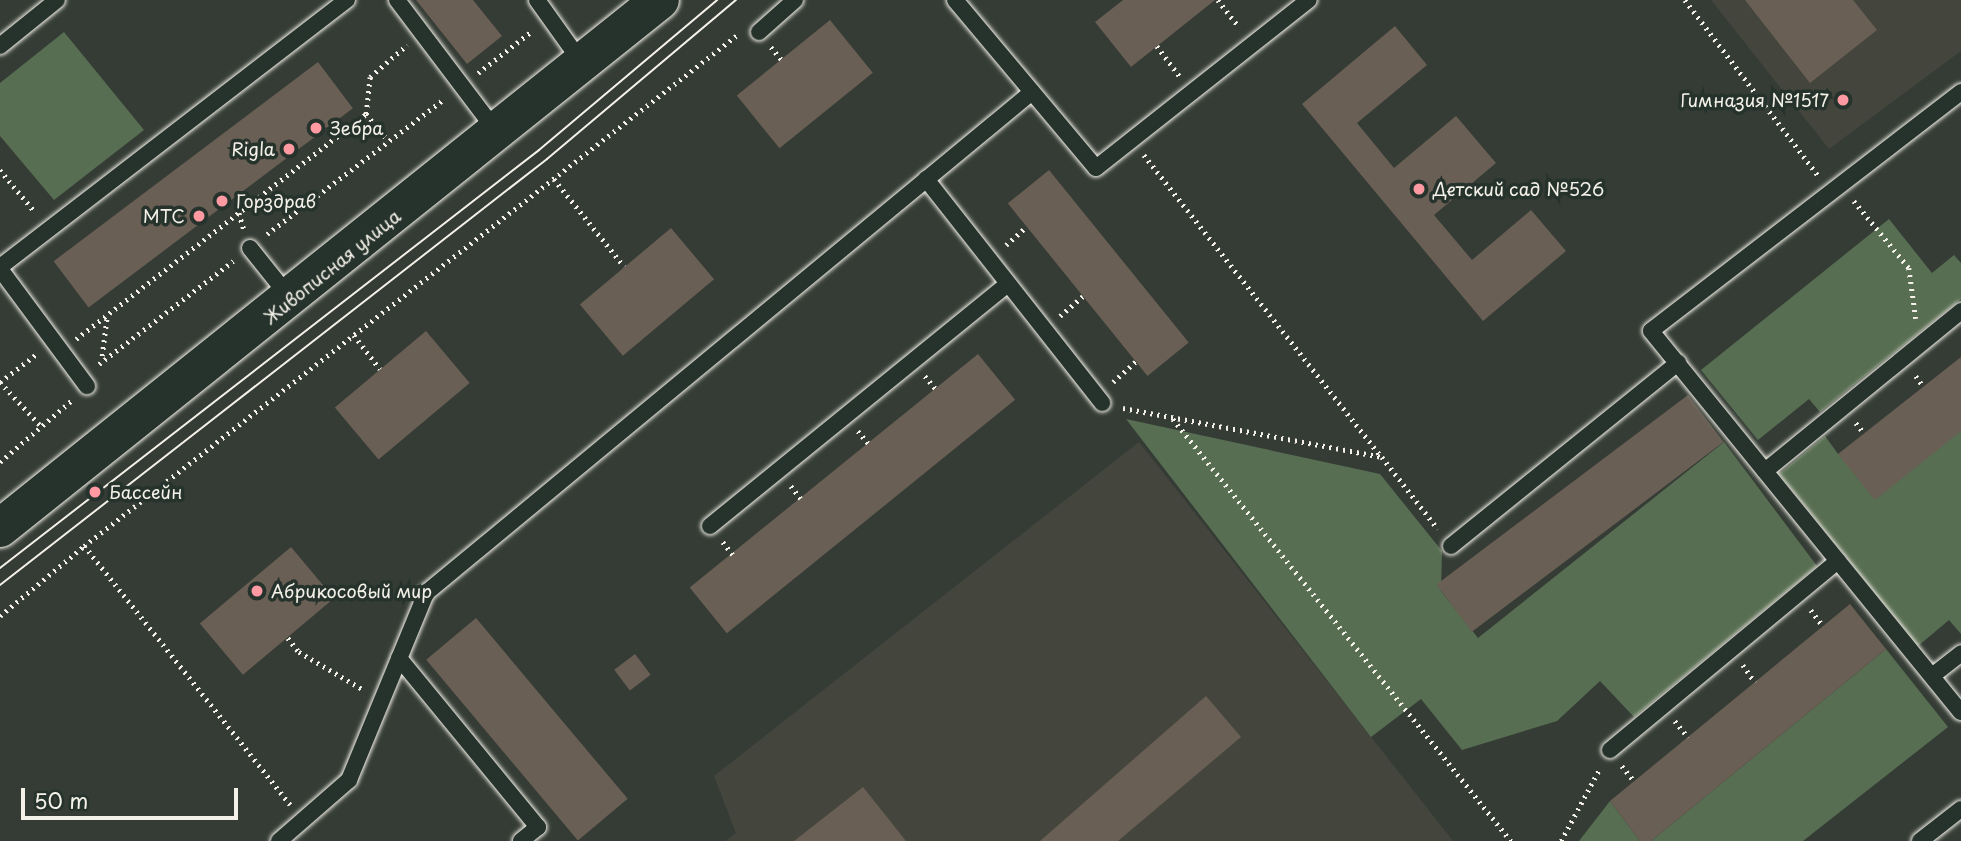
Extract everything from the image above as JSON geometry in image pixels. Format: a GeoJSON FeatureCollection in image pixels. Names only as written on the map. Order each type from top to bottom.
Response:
{"type":"FeatureCollection","features":[{"type":"Feature","properties":{"kind":"street","name":"Живописная улица"},"geometry":{"type":"LineString","coordinates":[[0,528],[292,300],[660,0]]}},
{"type":"Feature","properties":{"kind":"lane"},"geometry":{"type":"LineString","coordinates":[[0,46],[57,0]]}},
{"type":"Feature","properties":{"kind":"lane"},"geometry":{"type":"LineString","coordinates":[[87,386],[0,268],[347,0]]}},
{"type":"Feature","properties":{"kind":"lane"},"geometry":{"type":"LineString","coordinates":[[397,0],[497,132]]}},
{"type":"Feature","properties":{"kind":"lane"},"geometry":{"type":"LineString","coordinates":[[537,0],[582,63]]}},
{"type":"Feature","properties":{"kind":"lane"},"geometry":{"type":"LineString","coordinates":[[753,29],[795,0]]}},
{"type":"Feature","properties":{"kind":"lane"},"geometry":{"type":"LineString","coordinates":[[959,2],[1096,168],[1309,0]]}},
{"type":"Feature","properties":{"kind":"lane"},"geometry":{"type":"LineString","coordinates":[[279,841],[349,780],[426,593],[1032,92]]}},
{"type":"Feature","properties":{"kind":"lane"},"geometry":{"type":"LineString","coordinates":[[1961,92],[1651,331],[1961,712]]}},
{"type":"Feature","properties":{"kind":"lane"},"geometry":{"type":"LineString","coordinates":[[926,179],[1005,286],[1099,400]]}},
{"type":"Feature","properties":{"kind":"lane"},"geometry":{"type":"LineString","coordinates":[[250,248],[292,300]]}},
{"type":"Feature","properties":{"kind":"lane"},"geometry":{"type":"LineString","coordinates":[[710,526],[1005,286]]}},
{"type":"Feature","properties":{"kind":"lane"},"geometry":{"type":"LineString","coordinates":[[1765,471],[1961,311]]}},
{"type":"Feature","properties":{"kind":"lane"},"geometry":{"type":"LineString","coordinates":[[1451,546],[1678,363]]}},
{"type":"Feature","properties":{"kind":"lane"},"geometry":{"type":"LineString","coordinates":[[1610,750],[1838,561]]}},
{"type":"Feature","properties":{"kind":"lane"},"geometry":{"type":"LineString","coordinates":[[1932,676],[1961,653]]}},
{"type":"Feature","properties":{"kind":"lane"},"geometry":{"type":"LineString","coordinates":[[399,658],[538,827],[521,841]]}},
{"type":"Feature","properties":{"kind":"lane"},"geometry":{"type":"LineString","coordinates":[[1920,841],[1961,809]]}},
{"type":"Feature","properties":{"kind":"path"},"geometry":{"type":"LineString","coordinates":[[1217,0],[1253,44]]}},
{"type":"Feature","properties":{"kind":"path"},"geometry":{"type":"LineString","coordinates":[[1685,0],[1837,189],[1909,268],[1919,344]]}},
{"type":"Feature","properties":{"kind":"path"},"geometry":{"type":"LineString","coordinates":[[102,358],[250,248],[550,17]]}},
{"type":"Feature","properties":{"kind":"path"},"geometry":{"type":"LineString","coordinates":[[0,616],[84,546],[554,179],[753,29]]}},
{"type":"Feature","properties":{"kind":"path"},"geometry":{"type":"LineString","coordinates":[[42,427],[0,382],[107,316],[366,114],[370,77],[421,33]]}},
{"type":"Feature","properties":{"kind":"path"},"geometry":{"type":"LineString","coordinates":[[1157,46],[1192,92]]}},
{"type":"Feature","properties":{"kind":"path"},"geometry":{"type":"LineString","coordinates":[[366,114],[389,141]]}},
{"type":"Feature","properties":{"kind":"path"},"geometry":{"type":"LineString","coordinates":[[1132,140],[1451,546]]}},
{"type":"Feature","properties":{"kind":"path"},"geometry":{"type":"LineString","coordinates":[[0,170],[49,229]]}},
{"type":"Feature","properties":{"kind":"path"},"geometry":{"type":"LineString","coordinates":[[554,179],[624,266]]}},
{"type":"Feature","properties":{"kind":"path"},"geometry":{"type":"LineString","coordinates":[[0,463],[87,386],[102,358],[107,316]]}},
{"type":"Feature","properties":{"kind":"path"},"geometry":{"type":"LineString","coordinates":[[354,335],[380,369]]}},
{"type":"Feature","properties":{"kind":"path"},"geometry":{"type":"LineString","coordinates":[[1136,361],[1099,400],[1173,419],[1381,457]]}},
{"type":"Feature","properties":{"kind":"path"},"geometry":{"type":"LineString","coordinates":[[1173,419],[1511,841]]}},
{"type":"Feature","properties":{"kind":"path"},"geometry":{"type":"LineString","coordinates":[[84,546],[302,821]]}},
{"type":"Feature","properties":{"kind":"path"},"geometry":{"type":"LineString","coordinates":[[288,638],[299,652],[382,701]]}},
{"type":"Feature","properties":{"kind":"path"},"geometry":{"type":"LineString","coordinates":[[1561,841],[1610,750]]}},
{"type":"Feature","properties":{"kind":"shaded area","name":"Гимназия №1517"},"geometry":{"type":"Polygon","coordinates":[[[1711,0],[1961,0],[1961,51],[1829,149],[1711,0]]]}},
{"type":"Feature","properties":{"kind":"shaded area"},"geometry":{"type":"Polygon","coordinates":[[[1139,442],[1453,841],[726,841],[736,833],[714,776],[1139,442]]]}},
{"type":"Feature","properties":{"kind":"green space"},"geometry":{"type":"Polygon","coordinates":[[[64,32],[144,130],[54,200],[0,136],[0,83],[64,32]]]}},
{"type":"Feature","properties":{"kind":"green space"},"geometry":{"type":"Polygon","coordinates":[[[1889,219],[1932,273],[1954,255],[1961,263],[1961,299],[1820,412],[1809,399],[1758,440],[1701,370],[1889,219]]]}},
{"type":"Feature","properties":{"kind":"green space"},"geometry":{"type":"Polygon","coordinates":[[[1126,419],[1380,474],[1442,551],[1441,591],[1478,638],[1724,442],[1817,566],[1634,717],[1600,681],[1557,721],[1462,750],[1421,699],[1371,737],[1126,419]]]}},
{"type":"Feature","properties":{"kind":"green space"},"geometry":{"type":"Polygon","coordinates":[[[1961,429],[1961,634],[1949,620],[1918,646],[1779,474],[1825,436],[1838,454],[1961,429]]]}},
{"type":"Feature","properties":{"kind":"green space"},"geometry":{"type":"Polygon","coordinates":[[[1886,649],[1948,727],[1803,841],[1651,841],[1886,649]]]}},
{"type":"Feature","properties":{"kind":"green space"},"geometry":{"type":"Polygon","coordinates":[[[1610,801],[1640,841],[1579,841],[1610,801]]]}},
{"type":"Feature","properties":{"kind":"building"},"geometry":{"type":"Polygon","coordinates":[[[416,0],[473,0],[502,36],[467,64],[416,0]]]}},
{"type":"Feature","properties":{"kind":"building"},"geometry":{"type":"Polygon","coordinates":[[[1123,0],[1215,0],[1131,67],[1095,22],[1123,0]]]}},
{"type":"Feature","properties":{"kind":"building"},"geometry":{"type":"Polygon","coordinates":[[[1745,0],[1853,0],[1877,30],[1810,83],[1745,0]]]}},
{"type":"Feature","properties":{"kind":"building"},"geometry":{"type":"Polygon","coordinates":[[[830,20],[873,73],[780,148],[737,96],[830,20]]]}},
{"type":"Feature","properties":{"kind":"building","name":"Детский сад №526"},"geometry":{"type":"Polygon","coordinates":[[[1395,26],[1427,65],[1357,123],[1394,168],[1456,116],[1496,163],[1434,215],[1472,260],[1531,210],[1566,251],[1483,321],[1302,104],[1395,26]]]}},
{"type":"Feature","properties":{"kind":"building"},"geometry":{"type":"Polygon","coordinates":[[[318,62],[353,108],[89,308],[54,261],[318,62]]]}},
{"type":"Feature","properties":{"kind":"building"},"geometry":{"type":"Polygon","coordinates":[[[1049,170],[1189,343],[1148,376],[1008,203],[1049,170]]]}},
{"type":"Feature","properties":{"kind":"building"},"geometry":{"type":"Polygon","coordinates":[[[671,228],[714,279],[623,356],[580,304],[671,228]]]}},
{"type":"Feature","properties":{"kind":"building"},"geometry":{"type":"Polygon","coordinates":[[[426,331],[470,383],[379,460],[335,407],[426,331]]]}},
{"type":"Feature","properties":{"kind":"building"},"geometry":{"type":"Polygon","coordinates":[[[978,354],[1015,400],[727,633],[690,587],[978,354]]]}},
{"type":"Feature","properties":{"kind":"building"},"geometry":{"type":"Polygon","coordinates":[[[1961,357],[1961,431],[1875,500],[1838,454],[1961,357]]]}},
{"type":"Feature","properties":{"kind":"building"},"geometry":{"type":"Polygon","coordinates":[[[1688,395],[1724,442],[1472,632],[1436,585],[1688,395]]]}},
{"type":"Feature","properties":{"kind":"building"},"geometry":{"type":"Polygon","coordinates":[[[291,547],[334,598],[243,675],[200,623],[291,547]]]}},
{"type":"Feature","properties":{"kind":"building"},"geometry":{"type":"Polygon","coordinates":[[[1850,604],[1886,649],[1651,841],[1640,841],[1610,801],[1850,604]]]}},
{"type":"Feature","properties":{"kind":"building"},"geometry":{"type":"Polygon","coordinates":[[[476,618],[628,799],[578,841],[426,660],[476,618]]]}},
{"type":"Feature","properties":{"kind":"building"},"geometry":{"type":"Polygon","coordinates":[[[635,654],[651,675],[630,690],[614,670],[635,654]]]}},
{"type":"Feature","properties":{"kind":"building"},"geometry":{"type":"Polygon","coordinates":[[[1206,696],[1241,737],[1118,841],[1040,841],[1206,696]]]}},
{"type":"Feature","properties":{"kind":"building"},"geometry":{"type":"Polygon","coordinates":[[[863,787],[906,841],[794,841],[863,787]]]}},
{"type":"Feature","properties":{"kind":"tram line"},"geometry":{"type":"LineString","coordinates":[[0,568],[539,150],[717,0]]}},
{"type":"Feature","properties":{"kind":"tram line"},"geometry":{"type":"LineString","coordinates":[[0,585],[547,159],[736,0]]}},
{"type":"Feature","properties":{"kind":"place","name":"Гимназия №1517"},"geometry":{"type":"Point","coordinates":[1843,100]}},
{"type":"Feature","properties":{"kind":"place","name":"Зебра"},"geometry":{"type":"Point","coordinates":[316,128]}},
{"type":"Feature","properties":{"kind":"place","name":"Rigla"},"geometry":{"type":"Point","coordinates":[289,149]}},
{"type":"Feature","properties":{"kind":"place","name":"Детский сад №526"},"geometry":{"type":"Point","coordinates":[1419,189]}},
{"type":"Feature","properties":{"kind":"place","name":"Горздрав"},"geometry":{"type":"Point","coordinates":[222,201]}},
{"type":"Feature","properties":{"kind":"place","name":"МТС"},"geometry":{"type":"Point","coordinates":[199,216]}},
{"type":"Feature","properties":{"kind":"place","name":"Бассейн"},"geometry":{"type":"Point","coordinates":[95,492]}},
{"type":"Feature","properties":{"kind":"place","name":"Абрикосовый мир"},"geometry":{"type":"Point","coordinates":[257,591]}}]}
